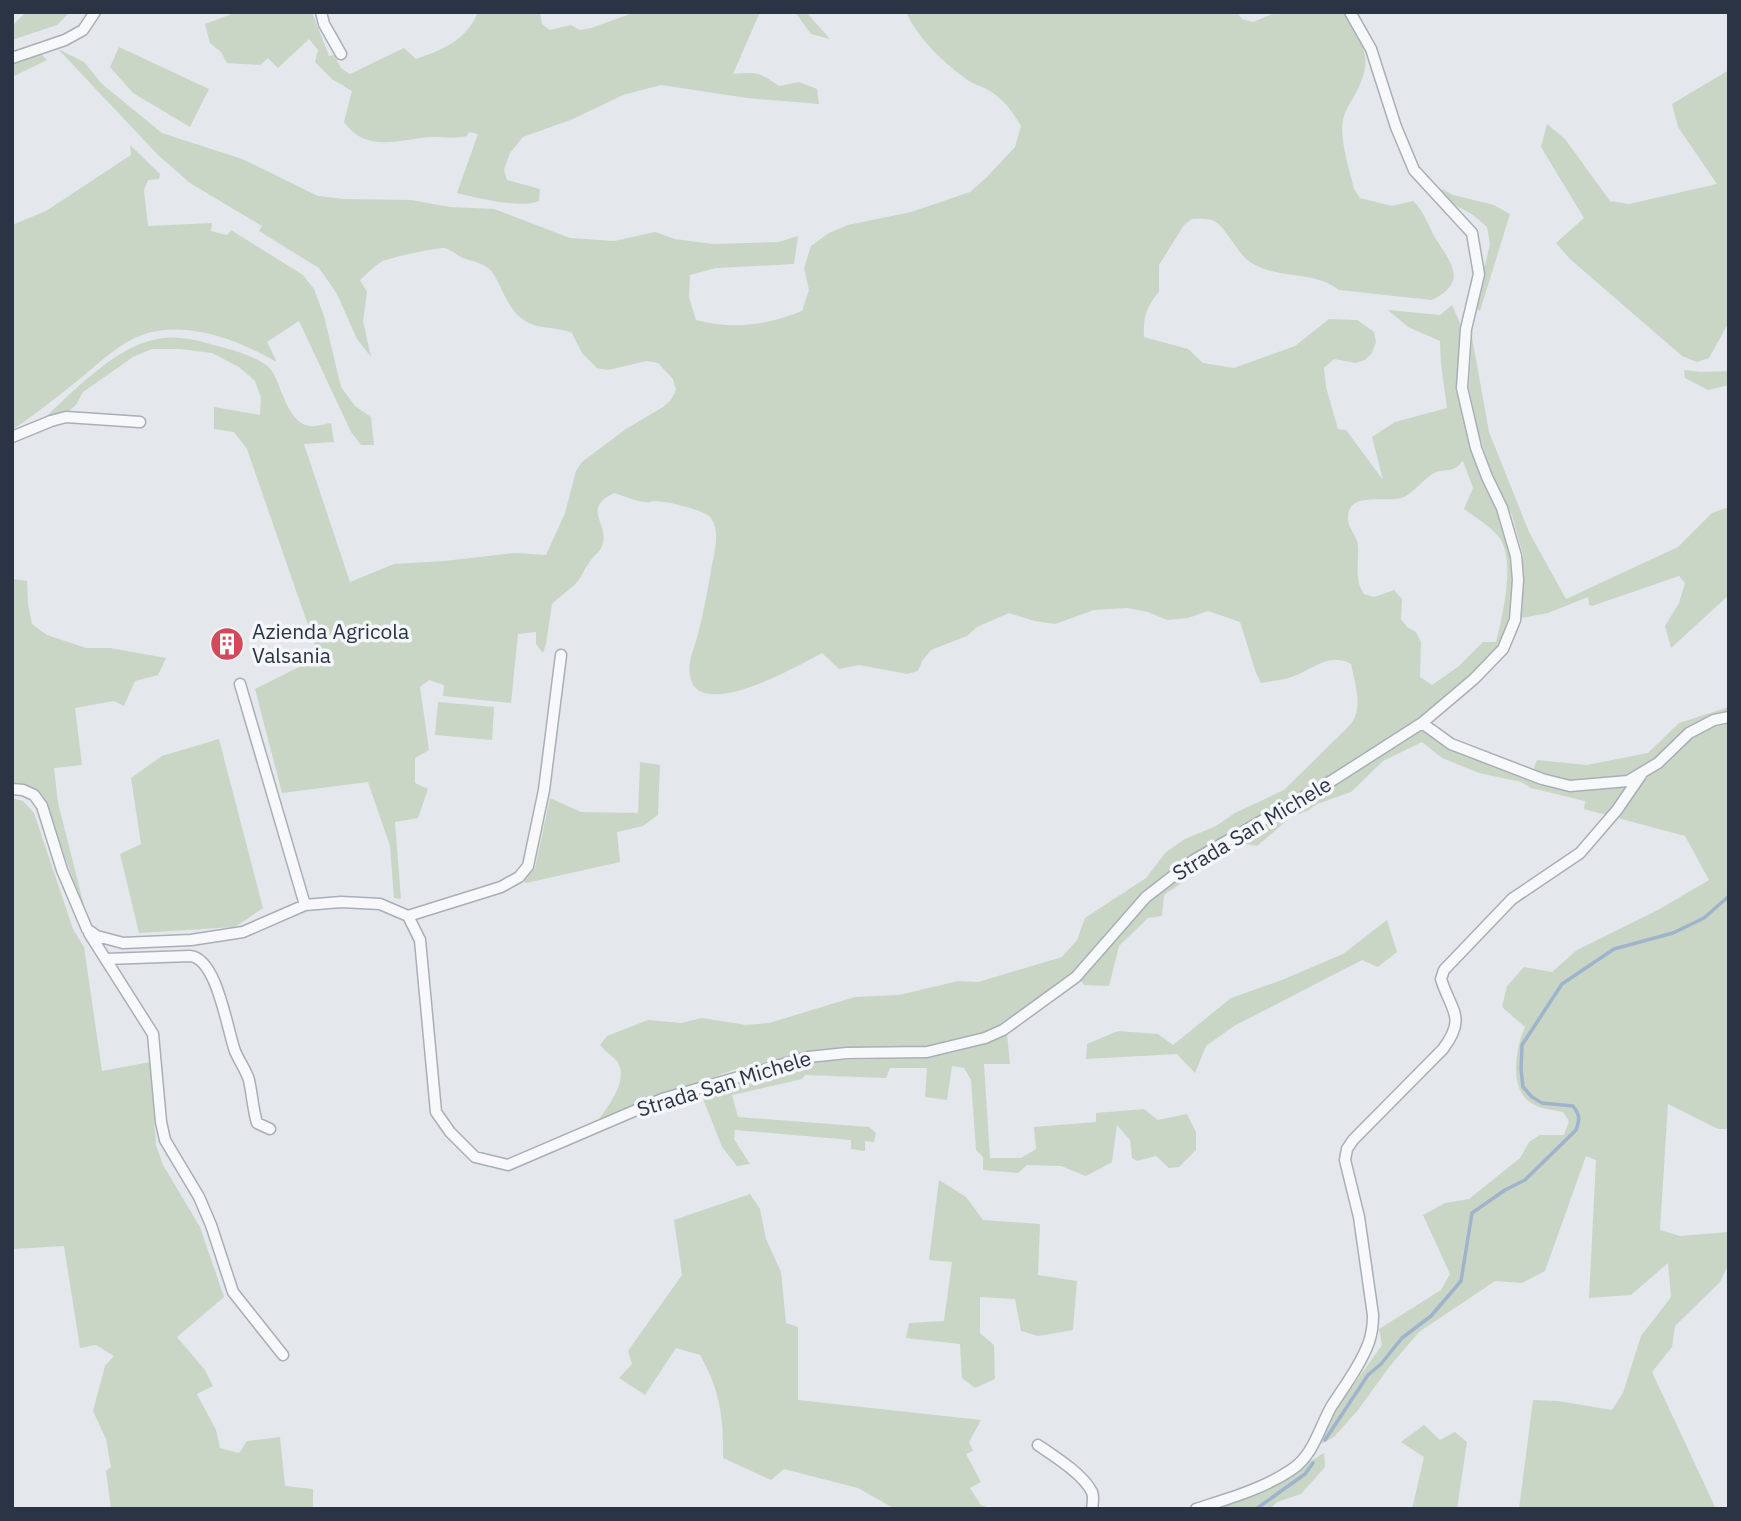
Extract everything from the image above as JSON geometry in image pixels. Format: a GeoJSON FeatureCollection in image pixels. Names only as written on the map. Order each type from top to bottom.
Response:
{"type":"FeatureCollection","features":[{"type":"Feature","properties":{"kind":"street"},"geometry":{"type":"LineString","coordinates":[[12,58],[65,40],[83,30],[95,12]]}},
{"type":"Feature","properties":{"kind":"street"},"geometry":{"type":"LineString","coordinates":[[321,12],[324,24],[341,54]]}},
{"type":"Feature","properties":{"kind":"street","name":"Strada San Michele"},"geometry":{"type":"LineString","coordinates":[[408,916],[420,940],[436,1112],[450,1132],[475,1157],[508,1165],[662,1099],[808,1057],[847,1053],[927,1052],[994,1034],[1076,976],[1146,897],[1194,860],[1333,780],[1422,723],[1474,679],[1503,649],[1515,620],[1518,580],[1516,556],[1502,508],[1476,448],[1462,388],[1466,329],[1479,274],[1472,233],[1415,170],[1396,127],[1371,49],[1350,12]]}},
{"type":"Feature","properties":{"kind":"street"},"geometry":{"type":"LineString","coordinates":[[12,438],[66,417],[140,422]]}},
{"type":"Feature","properties":{"kind":"street"},"geometry":{"type":"LineString","coordinates":[[87,929],[97,936],[123,943],[191,940],[243,932],[305,905],[341,902],[380,904],[408,916],[501,887],[519,877],[528,866],[544,790],[561,655]]}},
{"type":"Feature","properties":{"kind":"street"},"geometry":{"type":"LineString","coordinates":[[240,684],[305,905]]}},
{"type":"Feature","properties":{"kind":"street"},"geometry":{"type":"LineString","coordinates":[[1422,723],[1451,744],[1542,779],[1570,786],[1628,781],[1658,764],[1689,733],[1714,720],[1729,718]]}},
{"type":"Feature","properties":{"kind":"street"},"geometry":{"type":"LineString","coordinates":[[1196,1509],[1265,1485],[1293,1469],[1314,1444],[1328,1413],[1368,1345],[1373,1327],[1359,1217],[1345,1160],[1348,1149],[1353,1140],[1453,1036],[1457,1014],[1441,979],[1444,971],[1511,898],[1580,853],[1617,810],[1641,775]]}},
{"type":"Feature","properties":{"kind":"street"},"geometry":{"type":"LineString","coordinates":[[12,789],[34,795],[42,806],[62,870],[87,929],[153,1034],[165,1140],[199,1197],[233,1292],[283,1355]]}},
{"type":"Feature","properties":{"kind":"street"},"geometry":{"type":"LineString","coordinates":[[106,959],[191,956],[204,963],[214,982],[235,1051],[248,1077],[257,1123],[270,1129]]}},
{"type":"Feature","properties":{"kind":"street"},"geometry":{"type":"LineString","coordinates":[[1038,1445],[1085,1483],[1093,1494],[1092,1509]]}},
{"type":"Feature","properties":{"kind":"green space"},"geometry":{"type":"Polygon","coordinates":[[[26,12],[70,12],[57,25],[12,40],[12,26],[26,12]]]}},
{"type":"Feature","properties":{"kind":"green space"},"geometry":{"type":"Polygon","coordinates":[[[237,12],[312,12],[329,56],[334,55],[341,68],[350,74],[404,48],[416,59],[444,48],[467,30],[478,12],[540,12],[542,24],[550,30],[571,25],[580,30],[643,12],[760,12],[733,74],[758,74],[779,86],[799,82],[817,89],[819,104],[747,98],[661,85],[623,95],[573,119],[523,137],[510,153],[504,170],[507,180],[540,189],[539,201],[521,204],[499,202],[457,193],[478,134],[469,132],[467,136],[454,138],[374,142],[353,132],[344,122],[352,91],[332,79],[315,62],[318,50],[309,39],[278,68],[268,58],[260,65],[227,63],[221,52],[210,43],[205,24],[237,12]]]}},
{"type":"Feature","properties":{"kind":"green space"},"geometry":{"type":"Polygon","coordinates":[[[795,12],[806,12],[830,39],[811,34],[795,12]]]}},
{"type":"Feature","properties":{"kind":"green space"},"geometry":{"type":"Polygon","coordinates":[[[906,12],[1237,12],[1242,19],[1253,22],[1277,12],[1344,12],[1364,50],[1365,59],[1362,79],[1345,113],[1342,127],[1354,189],[1360,198],[1392,206],[1413,201],[1422,212],[1453,269],[1451,285],[1432,300],[1339,290],[1318,279],[1261,268],[1245,258],[1214,221],[1192,219],[1184,225],[1159,265],[1159,292],[1146,313],[1144,337],[1188,349],[1203,363],[1234,368],[1295,346],[1329,319],[1357,320],[1374,332],[1376,342],[1372,353],[1365,360],[1356,363],[1334,359],[1324,368],[1326,387],[1338,429],[1346,430],[1383,480],[1372,437],[1395,422],[1447,408],[1440,341],[1408,327],[1388,310],[1440,315],[1452,305],[1460,323],[1458,389],[1461,408],[1470,443],[1496,503],[1514,556],[1515,580],[1511,619],[1498,649],[1440,705],[1382,745],[1147,893],[1070,976],[991,1031],[949,1045],[822,1050],[733,1070],[598,1121],[616,1092],[621,1075],[616,1060],[600,1045],[607,1036],[648,1020],[681,1023],[702,1018],[746,1025],[769,1023],[855,997],[899,995],[958,981],[978,982],[1062,957],[1077,940],[1085,918],[1146,878],[1166,852],[1185,839],[1216,826],[1235,813],[1284,790],[1348,727],[1356,713],[1357,705],[1351,664],[1329,660],[1302,673],[1261,683],[1240,622],[1208,611],[1188,618],[1167,620],[1148,612],[1127,608],[1094,610],[1055,624],[1009,613],[977,627],[967,636],[931,650],[918,671],[907,674],[859,665],[839,669],[822,653],[751,687],[730,693],[711,694],[697,689],[689,671],[714,554],[714,523],[707,515],[694,509],[660,501],[641,501],[614,493],[599,505],[604,538],[601,548],[577,582],[552,604],[543,653],[536,644],[536,632],[518,634],[511,703],[443,696],[444,685],[429,680],[420,687],[429,750],[415,758],[415,783],[428,789],[418,818],[395,822],[401,899],[394,898],[390,846],[368,782],[282,793],[255,689],[319,657],[247,449],[234,432],[214,429],[214,407],[260,415],[261,398],[255,381],[239,367],[212,353],[152,349],[133,357],[83,392],[76,405],[65,414],[37,425],[108,362],[141,344],[157,339],[183,338],[200,341],[257,360],[272,371],[286,404],[296,419],[310,426],[331,423],[334,442],[304,444],[350,582],[394,564],[515,553],[546,555],[565,513],[576,471],[582,462],[671,400],[676,390],[673,379],[658,363],[647,361],[608,370],[597,368],[582,353],[572,333],[527,322],[512,308],[489,269],[444,248],[384,260],[360,280],[367,292],[363,321],[371,357],[357,339],[337,294],[319,268],[259,231],[262,226],[190,183],[158,155],[58,49],[84,62],[102,84],[162,133],[242,159],[318,196],[411,200],[450,207],[494,209],[570,238],[614,241],[655,232],[675,239],[713,244],[778,242],[798,236],[794,264],[716,268],[690,275],[689,297],[696,320],[737,325],[763,323],[802,311],[809,290],[804,268],[811,246],[829,233],[848,225],[911,212],[970,192],[1015,147],[1021,126],[1007,106],[999,97],[969,81],[951,67],[925,41],[906,12]],[[1463,461],[1453,469],[1434,473],[1404,497],[1355,503],[1348,517],[1358,543],[1358,577],[1364,594],[1374,597],[1394,590],[1402,599],[1401,619],[1407,627],[1416,632],[1421,642],[1420,677],[1432,685],[1459,666],[1483,642],[1496,642],[1502,618],[1507,558],[1498,536],[1464,509],[1473,488],[1463,461]]]}},
{"type":"Feature","properties":{"kind":"green space"},"geometry":{"type":"Polygon","coordinates":[[[119,47],[209,89],[190,127],[133,93],[110,67],[119,47]]]}},
{"type":"Feature","properties":{"kind":"green space"},"geometry":{"type":"Polygon","coordinates":[[[40,53],[47,60],[12,77],[12,62],[40,53]]]}},
{"type":"Feature","properties":{"kind":"green space"},"geometry":{"type":"Polygon","coordinates":[[[1729,70],[1729,322],[1709,358],[1697,362],[1682,356],[1570,259],[1556,243],[1584,218],[1541,147],[1547,124],[1565,139],[1610,201],[1629,204],[1717,184],[1678,127],[1672,104],[1729,70]]]}},
{"type":"Feature","properties":{"kind":"green space"},"geometry":{"type":"Polygon","coordinates":[[[130,145],[160,174],[159,179],[148,180],[144,190],[148,226],[212,223],[211,231],[227,235],[231,230],[303,275],[314,289],[324,316],[341,387],[355,406],[371,417],[374,445],[361,445],[351,432],[299,321],[267,342],[277,362],[232,340],[198,331],[165,330],[139,336],[113,352],[12,430],[12,225],[46,211],[131,155],[130,145]]]}},
{"type":"Feature","properties":{"kind":"green space"},"geometry":{"type":"Polygon","coordinates":[[[1442,189],[1453,195],[1494,205],[1510,214],[1480,311],[1475,307],[1490,244],[1487,227],[1473,215],[1448,201],[1441,193],[1442,189]]]}},
{"type":"Feature","properties":{"kind":"green space"},"geometry":{"type":"Polygon","coordinates":[[[1472,337],[1489,432],[1529,532],[1566,599],[1678,547],[1712,513],[1729,507],[1729,595],[1671,648],[1665,626],[1679,603],[1685,583],[1679,576],[1592,606],[1589,605],[1588,597],[1548,613],[1521,618],[1523,555],[1512,515],[1493,476],[1478,432],[1469,388],[1472,337]]]}},
{"type":"Feature","properties":{"kind":"green space"},"geometry":{"type":"Polygon","coordinates":[[[1684,370],[1729,371],[1729,385],[1708,390],[1685,378],[1684,370]]]}},
{"type":"Feature","properties":{"kind":"green space"},"geometry":{"type":"Polygon","coordinates":[[[12,579],[27,581],[32,624],[47,635],[86,648],[110,648],[166,658],[158,675],[135,681],[124,706],[114,701],[75,708],[82,765],[54,768],[58,803],[87,917],[43,797],[32,787],[12,785],[12,579]]]}},
{"type":"Feature","properties":{"kind":"green space"},"geometry":{"type":"Polygon","coordinates":[[[438,702],[494,707],[492,740],[435,735],[438,702]]]}},
{"type":"Feature","properties":{"kind":"green space"},"geometry":{"type":"Polygon","coordinates":[[[1729,707],[1729,1129],[1718,1129],[1668,1104],[1660,1230],[1680,1236],[1729,1232],[1729,1263],[1720,1282],[1675,1326],[1672,1347],[1652,1372],[1716,1509],[1519,1509],[1533,1400],[1558,1401],[1612,1410],[1623,1393],[1641,1336],[1671,1297],[1668,1263],[1631,1295],[1589,1298],[1596,1160],[1586,1156],[1545,1271],[1522,1283],[1495,1281],[1419,1332],[1358,1410],[1334,1437],[1321,1444],[1332,1415],[1382,1345],[1379,1329],[1441,1290],[1450,1274],[1423,1215],[1445,1203],[1469,1199],[1520,1158],[1529,1142],[1540,1135],[1564,1135],[1569,1121],[1563,1112],[1531,1103],[1519,1088],[1517,1056],[1525,1027],[1502,1007],[1507,986],[1524,967],[1552,972],[1577,950],[1658,910],[1709,880],[1685,836],[1584,809],[1585,801],[1479,773],[1442,758],[1422,742],[1383,761],[1351,792],[1291,817],[1257,846],[1240,843],[1164,895],[1162,916],[1148,918],[1119,946],[1109,986],[1084,985],[1080,979],[1151,899],[1198,863],[1336,784],[1421,729],[1450,749],[1541,783],[1572,791],[1585,791],[1586,778],[1571,780],[1533,770],[1537,760],[1587,765],[1648,753],[1679,723],[1729,707]]]}},
{"type":"Feature","properties":{"kind":"green space"},"geometry":{"type":"Polygon","coordinates":[[[219,739],[263,908],[235,927],[139,933],[120,854],[141,844],[131,778],[162,756],[219,739]]]}},
{"type":"Feature","properties":{"kind":"green space"},"geometry":{"type":"Polygon","coordinates":[[[640,762],[660,765],[658,815],[643,826],[617,832],[620,862],[526,883],[523,880],[535,868],[550,798],[581,812],[638,813],[640,762]]]}},
{"type":"Feature","properties":{"kind":"green space"},"geometry":{"type":"Polygon","coordinates":[[[12,798],[23,801],[34,813],[73,929],[84,947],[102,1071],[150,1062],[156,1145],[163,1165],[200,1227],[224,1297],[177,1337],[205,1370],[213,1386],[197,1394],[216,1430],[220,1448],[239,1453],[247,1441],[280,1437],[285,1486],[313,1489],[313,1509],[111,1509],[106,1471],[111,1467],[106,1439],[93,1411],[105,1366],[114,1356],[96,1345],[80,1348],[64,1246],[12,1249],[12,798]]]}},
{"type":"Feature","properties":{"kind":"green space"},"geometry":{"type":"Polygon","coordinates":[[[1387,920],[1397,952],[1378,967],[1362,960],[1234,1026],[1206,1046],[1195,1073],[1177,1054],[1086,1059],[1087,1044],[1118,1031],[1158,1034],[1173,1045],[1231,998],[1343,954],[1387,920]]]}},
{"type":"Feature","properties":{"kind":"green space"},"geometry":{"type":"Polygon","coordinates":[[[1007,1034],[1010,1064],[984,1064],[990,1158],[1021,1158],[1036,1149],[1034,1127],[1096,1122],[1096,1113],[1144,1109],[1158,1120],[1187,1114],[1196,1132],[1196,1150],[1179,1167],[1169,1168],[1156,1156],[1137,1161],[1132,1158],[1130,1140],[1117,1125],[1112,1162],[1086,1176],[1061,1166],[1027,1165],[1018,1173],[983,1170],[983,1157],[976,1150],[971,1080],[964,1068],[952,1066],[947,1100],[925,1097],[927,1068],[890,1068],[886,1078],[805,1075],[802,1079],[732,1095],[738,1117],[869,1127],[876,1133],[874,1142],[865,1141],[865,1151],[851,1149],[851,1140],[735,1130],[734,1139],[750,1164],[737,1166],[722,1147],[700,1091],[809,1061],[926,1058],[956,1052],[1007,1034]]]}},
{"type":"Feature","properties":{"kind":"green space"},"geometry":{"type":"Polygon","coordinates":[[[939,1180],[966,1197],[983,1220],[1040,1224],[1038,1275],[1077,1281],[1073,1330],[1038,1336],[1021,1331],[1015,1299],[980,1297],[980,1333],[994,1345],[995,1379],[975,1388],[962,1378],[960,1344],[906,1338],[909,1323],[944,1321],[952,1262],[929,1260],[939,1180]]]}},
{"type":"Feature","properties":{"kind":"green space"},"geometry":{"type":"Polygon","coordinates":[[[750,1194],[760,1209],[766,1239],[781,1272],[786,1323],[798,1327],[798,1400],[981,1420],[969,1442],[973,1451],[966,1454],[981,1482],[970,1488],[981,1505],[992,1509],[895,1509],[858,1488],[784,1469],[771,1480],[723,1458],[723,1430],[719,1405],[712,1380],[700,1355],[676,1348],[645,1395],[619,1378],[632,1364],[628,1351],[682,1275],[674,1220],[750,1194]]]}},
{"type":"Feature","properties":{"kind":"green space"},"geometry":{"type":"Polygon","coordinates":[[[1424,1425],[1440,1440],[1455,1432],[1467,1442],[1457,1509],[1412,1509],[1424,1457],[1401,1442],[1424,1425]]]}},
{"type":"Feature","properties":{"kind":"green space"},"geometry":{"type":"Polygon","coordinates":[[[1324,1453],[1325,1467],[1301,1494],[1277,1502],[1270,1509],[1203,1509],[1291,1473],[1324,1453]]]}},
{"type":"Feature","properties":{"kind":"waterway"},"geometry":{"type":"LineString","coordinates":[[1325,1440],[1368,1375],[1381,1364],[1402,1338],[1431,1316],[1461,1281],[1472,1213],[1525,1180],[1576,1130],[1579,1117],[1573,1106],[1542,1103],[1532,1097],[1523,1087],[1521,1069],[1522,1045],[1562,984],[1614,949],[1673,933],[1704,918],[1729,896]]}},
{"type":"Feature","properties":{"kind":"waterway"},"geometry":{"type":"LineString","coordinates":[[1256,1509],[1305,1474],[1313,1463]]}},
{"type":"Feature","properties":{"kind":"place","name":"Azienda Agricola Valsania"},"geometry":{"type":"Point","coordinates":[227,644]}}]}
